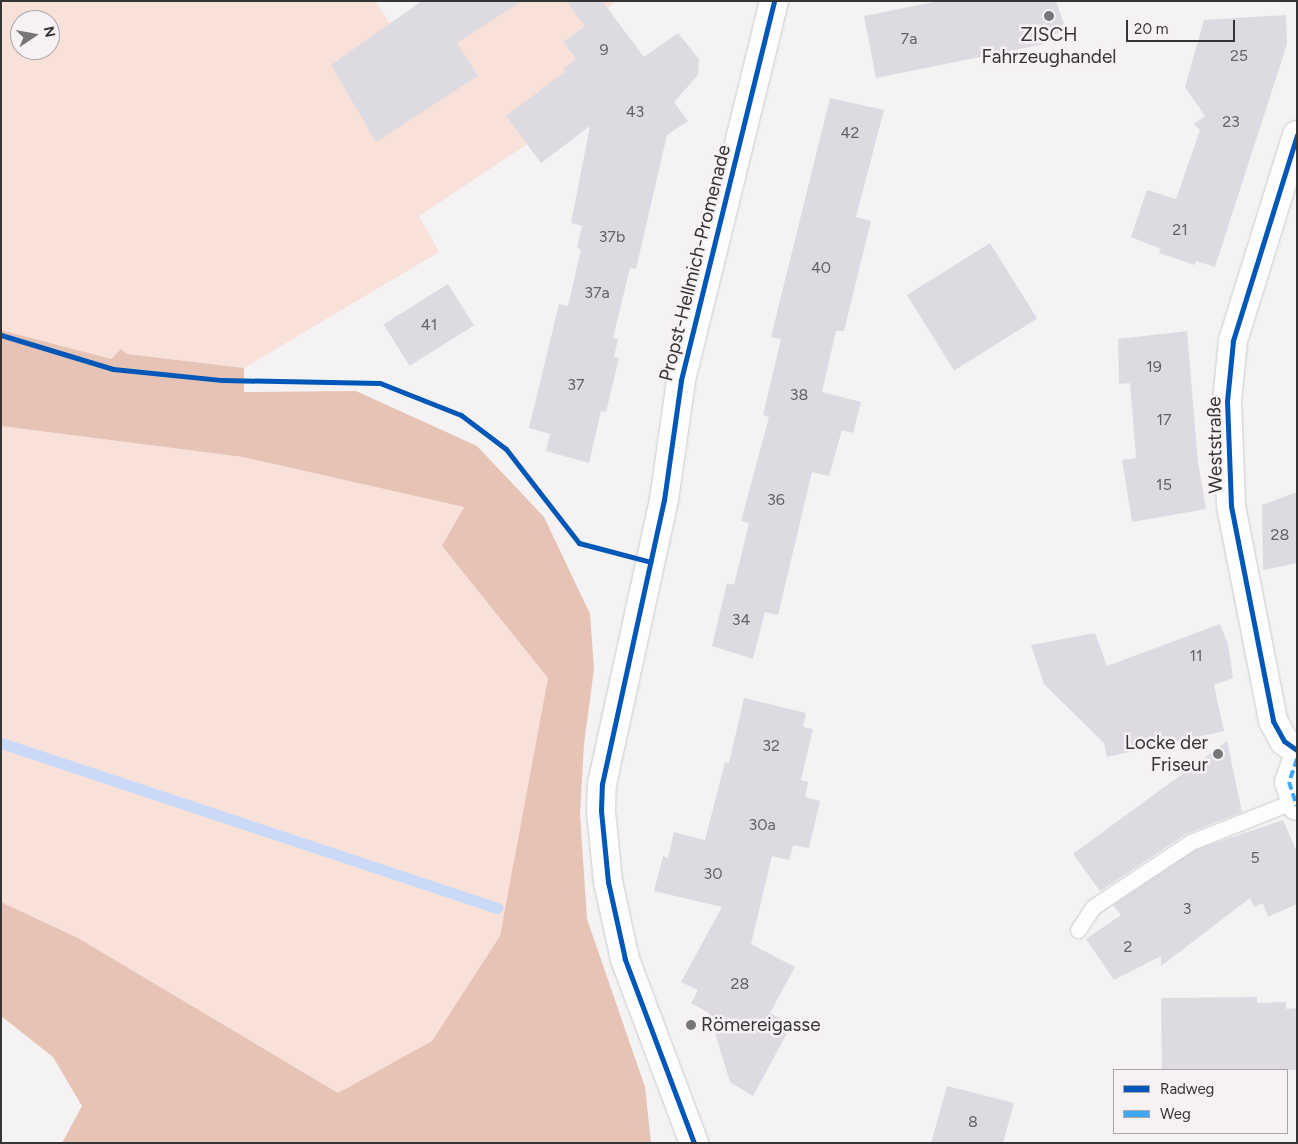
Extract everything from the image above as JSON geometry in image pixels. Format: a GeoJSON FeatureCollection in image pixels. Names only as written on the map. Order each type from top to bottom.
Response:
{"type":"FeatureCollection","features":[{"type":"Feature","properties":{"kind":"street","name":"Propst-Hellmich-Promenade"},"geometry":{"type":"LineString","coordinates":[[694,1143],[625,958],[608,882],[601,810],[602,784],[664,500],[681,380],[774,1]]}},
{"type":"Feature","properties":{"kind":"street","name":"Weststraße"},"geometry":{"type":"LineString","coordinates":[[1297,135],[1233,341],[1227,401],[1231,506],[1273,721],[1284,740],[1297,750]]}},
{"type":"Feature","properties":{"kind":"street"},"geometry":{"type":"LineString","coordinates":[[1295,804],[1289,782],[1297,759]]}},
{"type":"Feature","properties":{"kind":"lane"},"geometry":{"type":"LineString","coordinates":[[1078,930],[1093,907],[1191,842],[1295,804]]}},
{"type":"Feature","properties":{"kind":"shaded area"},"geometry":{"type":"Polygon","coordinates":[[[1,1],[375,1],[390,24],[425,1],[617,1],[563,42],[576,59],[586,100],[520,149],[419,216],[439,252],[244,368],[127,354],[121,349],[111,359],[1,330],[1,1]]]}},
{"type":"Feature","properties":{"kind":"shaded area"},"geometry":{"type":"Polygon","coordinates":[[[1,330],[111,359],[121,349],[127,354],[244,368],[244,392],[356,391],[477,446],[544,517],[590,614],[594,669],[584,744],[580,814],[587,919],[645,1087],[651,1143],[62,1143],[82,1106],[53,1057],[1,1016],[1,902],[78,938],[338,1093],[432,1041],[500,936],[548,678],[442,546],[464,507],[243,457],[1,426],[1,330]]]}},
{"type":"Feature","properties":{"kind":"shaded area"},"geometry":{"type":"Polygon","coordinates":[[[1,426],[243,457],[464,507],[442,546],[548,678],[500,936],[432,1041],[338,1093],[78,938],[1,902],[1,426]]]}},
{"type":"Feature","properties":{"kind":"building"},"geometry":{"type":"Polygon","coordinates":[[[422,1],[522,1],[457,43],[478,76],[376,142],[331,65],[422,1]]]}},
{"type":"Feature","properties":{"kind":"building"},"geometry":{"type":"Polygon","coordinates":[[[566,1],[602,1],[644,57],[678,33],[699,59],[698,75],[674,102],[688,121],[667,135],[636,269],[630,268],[613,338],[618,339],[614,357],[619,358],[606,412],[601,411],[589,463],[546,451],[550,434],[529,428],[559,304],[568,306],[581,249],[577,248],[582,226],[571,223],[590,126],[541,163],[506,116],[565,72],[563,69],[576,59],[563,42],[585,26],[566,1]]]}},
{"type":"Feature","properties":{"kind":"building"},"geometry":{"type":"Polygon","coordinates":[[[939,1],[1056,1],[1066,30],[1042,39],[1044,44],[876,78],[864,16],[939,1]]]}},
{"type":"Feature","properties":{"kind":"building"},"geometry":{"type":"Polygon","coordinates":[[[1286,15],[1287,44],[1215,267],[1196,261],[1195,265],[1159,253],[1161,249],[1131,237],[1147,190],[1176,199],[1200,130],[1194,124],[1205,116],[1185,87],[1204,20],[1286,15]]]}},
{"type":"Feature","properties":{"kind":"building"},"geometry":{"type":"Polygon","coordinates":[[[830,98],[884,110],[856,217],[871,221],[844,331],[836,331],[822,392],[861,402],[853,433],[842,430],[829,476],[812,472],[778,615],[765,612],[753,659],[712,646],[727,583],[734,585],[749,523],[741,521],[769,417],[763,415],[781,339],[771,337],[830,98]]]}},
{"type":"Feature","properties":{"kind":"building"},"geometry":{"type":"Polygon","coordinates":[[[990,243],[1037,318],[954,370],[907,295],[990,243]]]}},
{"type":"Feature","properties":{"kind":"building"},"geometry":{"type":"Polygon","coordinates":[[[448,284],[474,326],[410,366],[384,324],[448,284]]]}},
{"type":"Feature","properties":{"kind":"building"},"geometry":{"type":"Polygon","coordinates":[[[1187,331],[1198,462],[1206,509],[1132,522],[1122,460],[1136,458],[1130,383],[1119,384],[1118,339],[1187,331]]]}},
{"type":"Feature","properties":{"kind":"building"},"geometry":{"type":"Polygon","coordinates":[[[1297,492],[1297,563],[1263,570],[1262,505],[1297,492]]]}},
{"type":"Feature","properties":{"kind":"building"},"geometry":{"type":"Polygon","coordinates":[[[1220,624],[1228,644],[1233,678],[1214,685],[1224,731],[1107,757],[1104,743],[1044,684],[1031,645],[1095,633],[1107,666],[1220,624]]]}},
{"type":"Feature","properties":{"kind":"building"},"geometry":{"type":"Polygon","coordinates":[[[744,698],[806,713],[803,727],[813,729],[801,780],[808,782],[805,797],[820,801],[809,848],[793,845],[789,860],[772,856],[751,944],[795,967],[770,1013],[792,1024],[753,1096],[730,1082],[709,1013],[691,1003],[698,990],[681,982],[722,907],[654,891],[663,856],[668,858],[674,832],[705,840],[725,762],[729,763],[744,698]]]}},
{"type":"Feature","properties":{"kind":"building"},"geometry":{"type":"Polygon","coordinates":[[[1227,741],[1242,812],[1186,834],[1100,891],[1073,854],[1227,741]]]}},
{"type":"Feature","properties":{"kind":"building"},"geometry":{"type":"Polygon","coordinates":[[[1283,820],[1297,852],[1297,904],[1268,917],[1263,903],[1254,907],[1250,898],[1161,966],[1161,956],[1114,980],[1086,939],[1121,915],[1113,905],[1195,850],[1283,820]]]}},
{"type":"Feature","properties":{"kind":"building"},"geometry":{"type":"Polygon","coordinates":[[[1257,997],[1257,1003],[1286,1002],[1286,1009],[1297,1008],[1297,1070],[1162,1069],[1161,998],[1257,997]]]}},
{"type":"Feature","properties":{"kind":"building"},"geometry":{"type":"Polygon","coordinates":[[[947,1086],[1014,1103],[1003,1143],[931,1143],[947,1086]]]}},
{"type":"Feature","properties":{"kind":"waterway"},"geometry":{"type":"LineString","coordinates":[[1,743],[497,908]]}},
{"type":"Feature","properties":{"kind":"marked path"},"geometry":{"type":"LineString","coordinates":[[1297,759],[1289,782],[1297,806]]}},
{"type":"Feature","properties":{"kind":"cycle path"},"geometry":{"type":"LineString","coordinates":[[694,1143],[625,959],[608,882],[601,810],[602,784],[664,500],[681,380],[774,1]]}},
{"type":"Feature","properties":{"kind":"cycle path"},"geometry":{"type":"LineString","coordinates":[[1297,135],[1233,341],[1227,401],[1231,506],[1273,721],[1284,741],[1297,750]]}},
{"type":"Feature","properties":{"kind":"cycle path"},"geometry":{"type":"LineString","coordinates":[[1,335],[113,369],[222,380],[380,383],[461,415],[506,449],[579,543],[651,562]]}},
{"type":"Feature","properties":{"kind":"place","name":"ZISCH Fahrzeughandel"},"geometry":{"type":"Point","coordinates":[1049,16]}},
{"type":"Feature","properties":{"kind":"place","name":"Locke der Friseur"},"geometry":{"type":"Point","coordinates":[1218,754]}},
{"type":"Feature","properties":{"kind":"place","name":"Römereigasse"},"geometry":{"type":"Point","coordinates":[691,1025]}}]}
